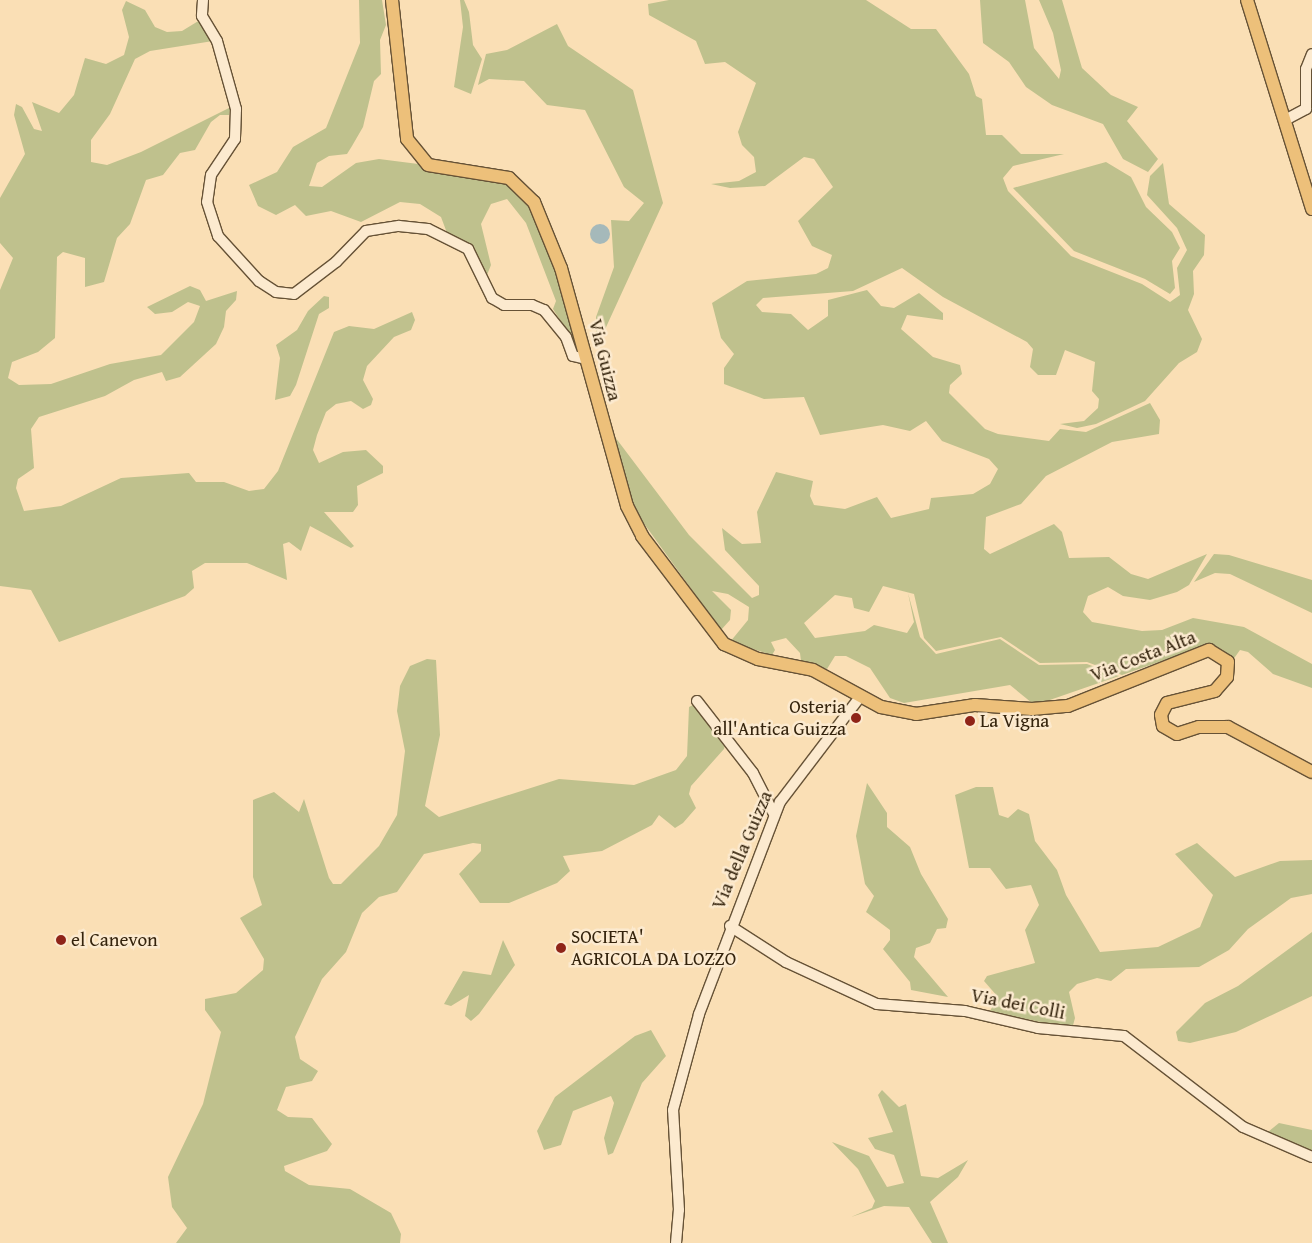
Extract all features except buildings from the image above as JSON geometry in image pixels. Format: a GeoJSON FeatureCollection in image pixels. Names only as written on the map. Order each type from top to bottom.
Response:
{"type":"FeatureCollection","features":[{"type":"Feature","properties":{"kind":"main road","name":"Via Guizza"},"geometry":{"type":"LineString","coordinates":[[392,0],[403,126],[413,150],[440,170],[499,175],[528,192],[558,260],[586,359],[614,470],[634,522],[720,639],[758,658],[813,670],[860,697]]}},
{"type":"Feature","properties":{"kind":"main road"},"geometry":{"type":"LineString","coordinates":[[1247,0],[1312,209]]}},
{"type":"Feature","properties":{"kind":"main road","name":"Via Costa Alta"},"geometry":{"type":"LineString","coordinates":[[860,697],[910,714],[982,705],[1050,708],[1068,706],[1209,650],[1228,662],[1227,677],[1216,691],[1168,703],[1161,715],[1163,726],[1177,734],[1199,727],[1228,727],[1312,772]]}},
{"type":"Feature","properties":{"kind":"street"},"geometry":{"type":"LineString","coordinates":[[203,0],[202,16],[217,41],[236,109],[235,139],[212,175],[206,198],[218,236],[259,281],[282,294],[294,294],[336,262],[366,231],[399,226],[428,229],[468,249],[492,298],[504,305],[532,305],[544,310],[566,336],[573,356],[586,359]]}},
{"type":"Feature","properties":{"kind":"street"},"geometry":{"type":"LineString","coordinates":[[1285,120],[1306,109],[1306,68],[1312,54]]}},
{"type":"Feature","properties":{"kind":"street","name":"Via della Guizza"},"geometry":{"type":"LineString","coordinates":[[676,1243],[679,1210],[672,1142],[674,1103],[730,926],[774,814],[798,774],[860,697]]}},
{"type":"Feature","properties":{"kind":"street"},"geometry":{"type":"LineString","coordinates":[[697,701],[753,773],[774,814]]}},
{"type":"Feature","properties":{"kind":"street","name":"Via dei Colli"},"geometry":{"type":"LineString","coordinates":[[730,926],[786,962],[877,1004],[965,1010],[1038,1028],[1124,1036],[1243,1127],[1312,1157]]}},
{"type":"Feature","properties":{"kind":"green space"},"geometry":{"type":"Polygon","coordinates":[[[359,0],[382,0],[386,25],[380,40],[381,74],[374,81],[363,127],[347,154],[329,156],[317,163],[309,186],[322,187],[356,163],[379,159],[489,173],[523,192],[550,247],[578,349],[553,309],[556,301],[526,223],[507,199],[491,204],[481,224],[491,265],[487,275],[472,247],[447,233],[441,217],[420,204],[400,202],[361,222],[331,211],[306,216],[295,205],[276,215],[258,206],[249,185],[277,172],[293,147],[326,128],[360,43],[359,0]]]}},
{"type":"Feature","properties":{"kind":"green space"},"geometry":{"type":"Polygon","coordinates":[[[460,0],[464,0],[469,12],[473,45],[482,59],[471,94],[454,87],[463,27],[460,0]]]}},
{"type":"Feature","properties":{"kind":"green space"},"geometry":{"type":"Polygon","coordinates":[[[669,0],[866,0],[911,29],[936,29],[969,74],[976,96],[982,99],[986,135],[1002,135],[1021,154],[1064,154],[1013,166],[1003,178],[1008,191],[1071,256],[1142,284],[1170,302],[1180,295],[1177,268],[1187,250],[1177,228],[1147,195],[1150,176],[1163,163],[1169,204],[1205,235],[1204,255],[1193,271],[1194,294],[1188,310],[1202,339],[1197,352],[1179,363],[1145,401],[1096,424],[1077,428],[1060,424],[1084,421],[1098,408],[1099,399],[1092,391],[1095,362],[1065,350],[1056,375],[1038,375],[1030,367],[1033,349],[1027,342],[943,297],[902,268],[853,291],[763,298],[756,305],[762,312],[791,314],[808,330],[828,316],[828,300],[867,290],[881,306],[894,308],[919,293],[943,313],[943,320],[907,315],[901,329],[933,357],[960,365],[962,374],[950,385],[949,393],[985,429],[998,434],[1049,441],[1060,429],[1086,432],[1150,403],[1160,420],[1159,434],[1112,442],[1046,476],[1021,504],[986,517],[984,549],[990,554],[1054,524],[1062,532],[1069,558],[1109,557],[1131,574],[1148,579],[1207,554],[1189,585],[1177,592],[1150,600],[1123,596],[1108,587],[1088,596],[1083,612],[1092,622],[1142,631],[1162,630],[1193,618],[1244,627],[1312,664],[1312,688],[1273,674],[1248,652],[1240,650],[1230,664],[1223,650],[1210,644],[1122,675],[1087,662],[1040,663],[1001,637],[936,651],[924,638],[914,594],[883,586],[869,612],[854,608],[852,598],[835,595],[804,623],[815,638],[865,631],[874,625],[907,633],[914,622],[908,593],[920,637],[936,654],[1000,639],[1039,665],[1087,664],[1119,676],[1044,702],[1032,703],[1010,685],[904,703],[890,698],[870,668],[846,656],[835,656],[827,669],[801,661],[800,653],[786,638],[771,642],[775,650],[772,655],[730,642],[748,620],[749,607],[728,594],[712,591],[731,610],[730,620],[721,630],[632,507],[612,433],[689,535],[752,598],[759,595],[759,586],[725,550],[722,528],[742,544],[761,543],[757,512],[776,472],[813,481],[810,496],[814,505],[845,509],[877,497],[891,518],[929,509],[931,498],[973,494],[990,484],[998,469],[989,459],[942,441],[926,421],[910,431],[883,425],[820,435],[804,397],[764,399],[724,384],[724,368],[734,354],[721,338],[712,303],[747,281],[816,274],[828,268],[832,255],[812,246],[798,221],[833,187],[814,159],[804,157],[765,186],[730,188],[711,184],[739,181],[756,172],[754,157],[742,145],[738,132],[756,83],[725,62],[705,64],[696,41],[649,15],[648,4],[669,0]]]}},
{"type":"Feature","properties":{"kind":"green space"},"geometry":{"type":"Polygon","coordinates":[[[980,0],[1025,0],[1034,48],[1059,79],[1061,70],[1053,33],[1039,0],[1062,0],[1082,68],[1111,95],[1138,107],[1127,121],[1158,159],[1148,172],[1123,159],[1103,124],[1052,105],[1026,87],[1009,62],[983,43],[980,0]]]}},
{"type":"Feature","properties":{"kind":"green space"},"geometry":{"type":"Polygon","coordinates":[[[126,1],[145,10],[155,27],[167,32],[182,31],[200,20],[213,41],[150,51],[135,59],[110,114],[91,140],[91,162],[107,165],[141,152],[231,107],[229,115],[220,115],[211,122],[195,150],[180,153],[163,175],[146,180],[130,224],[117,238],[104,282],[85,287],[85,258],[63,252],[57,257],[55,338],[38,352],[12,362],[8,378],[19,385],[51,384],[110,364],[161,355],[194,322],[200,306],[188,302],[172,312],[155,314],[147,307],[190,286],[200,290],[206,301],[237,291],[236,300],[226,311],[224,327],[216,344],[180,377],[166,381],[162,372],[134,380],[105,396],[39,417],[31,429],[34,468],[18,479],[16,488],[24,511],[61,506],[121,478],[189,473],[196,482],[224,482],[249,491],[264,489],[278,471],[334,332],[349,326],[374,329],[412,312],[415,320],[411,330],[394,337],[367,366],[363,380],[373,399],[371,405],[363,409],[351,401],[336,404],[326,412],[317,435],[313,450],[319,463],[343,452],[366,450],[383,466],[383,473],[357,486],[358,505],[353,512],[324,512],[354,546],[351,548],[310,526],[301,551],[289,542],[283,544],[287,580],[247,563],[205,563],[192,571],[194,588],[185,596],[59,642],[31,590],[0,586],[0,290],[13,258],[0,243],[0,198],[25,154],[14,115],[16,104],[22,107],[34,129],[42,131],[32,102],[59,113],[74,95],[85,58],[106,64],[124,55],[129,37],[122,10],[126,1]]]}},
{"type":"Feature","properties":{"kind":"green space"},"geometry":{"type":"Polygon","coordinates":[[[557,24],[568,46],[633,90],[663,203],[596,349],[596,317],[614,267],[611,220],[629,221],[644,203],[624,187],[585,110],[547,105],[524,81],[489,79],[478,85],[486,54],[507,50],[557,24]]]}},
{"type":"Feature","properties":{"kind":"green space"},"geometry":{"type":"Polygon","coordinates":[[[1106,162],[1131,177],[1146,207],[1172,232],[1180,248],[1172,261],[1175,288],[1170,294],[1145,279],[1074,251],[1013,188],[1106,162]]]}},
{"type":"Feature","properties":{"kind":"green space"},"geometry":{"type":"Polygon","coordinates":[[[324,296],[329,297],[329,308],[319,314],[296,385],[290,396],[275,400],[280,358],[276,345],[297,330],[308,311],[324,296]]]}},
{"type":"Feature","properties":{"kind":"green space"},"geometry":{"type":"Polygon","coordinates":[[[1214,554],[1229,555],[1312,580],[1312,613],[1230,574],[1215,573],[1194,582],[1214,554]]]}},
{"type":"Feature","properties":{"kind":"green space"},"geometry":{"type":"Polygon","coordinates":[[[427,659],[436,660],[440,735],[425,806],[439,817],[559,779],[634,785],[676,770],[687,756],[689,707],[695,704],[726,739],[724,749],[691,786],[689,794],[696,808],[683,823],[675,828],[659,815],[652,825],[602,851],[563,856],[570,871],[557,883],[509,903],[480,903],[459,874],[481,851],[481,844],[473,843],[424,854],[397,892],[379,897],[362,913],[346,952],[322,979],[295,1037],[300,1059],[318,1071],[312,1081],[286,1087],[277,1110],[288,1117],[312,1118],[332,1144],[327,1151],[284,1166],[285,1171],[309,1185],[350,1189],[391,1213],[401,1234],[400,1243],[176,1243],[187,1228],[172,1207],[168,1177],[203,1104],[221,1032],[205,1010],[205,999],[236,993],[263,970],[264,959],[240,918],[262,905],[253,877],[253,800],[274,792],[299,812],[304,799],[329,878],[333,884],[341,884],[379,846],[397,815],[405,751],[397,711],[400,686],[410,666],[427,659]]]}},
{"type":"Feature","properties":{"kind":"green space"},"geometry":{"type":"Polygon","coordinates":[[[867,783],[887,813],[887,827],[910,847],[921,874],[948,919],[946,928],[937,929],[930,943],[916,948],[914,957],[948,997],[911,990],[910,982],[883,949],[890,940],[890,930],[866,912],[874,896],[865,884],[856,836],[867,783]]]}},
{"type":"Feature","properties":{"kind":"green space"},"geometry":{"type":"Polygon","coordinates":[[[976,787],[993,787],[999,815],[1008,818],[1018,809],[1029,814],[1035,841],[1057,870],[1066,895],[1100,952],[1158,947],[1200,927],[1213,895],[1175,854],[1197,843],[1235,877],[1280,861],[1312,860],[1312,894],[1291,898],[1248,929],[1229,950],[1199,967],[1126,969],[1111,981],[1097,978],[1077,984],[1069,992],[1075,1018],[1072,1029],[990,1011],[998,997],[984,981],[987,976],[1035,963],[1025,930],[1039,905],[1031,885],[1006,889],[990,868],[969,868],[955,795],[976,787]]]}},
{"type":"Feature","properties":{"kind":"green space"},"geometry":{"type":"Polygon","coordinates":[[[1312,932],[1312,996],[1236,1032],[1190,1043],[1178,1041],[1176,1032],[1205,1003],[1238,986],[1312,932]]]}},
{"type":"Feature","properties":{"kind":"green space"},"geometry":{"type":"Polygon","coordinates":[[[503,940],[515,965],[479,1014],[471,1021],[465,1016],[469,995],[451,1006],[444,1004],[463,971],[491,975],[503,940]]]}},
{"type":"Feature","properties":{"kind":"green space"},"geometry":{"type":"Polygon","coordinates":[[[651,1030],[666,1056],[642,1083],[613,1153],[608,1155],[604,1138],[614,1103],[611,1096],[573,1111],[561,1145],[544,1150],[537,1131],[555,1097],[635,1036],[651,1030]]]}},
{"type":"Feature","properties":{"kind":"green space"},"geometry":{"type":"Polygon","coordinates":[[[882,1090],[899,1107],[906,1104],[921,1176],[938,1178],[968,1160],[958,1177],[930,1202],[948,1243],[932,1243],[909,1207],[884,1206],[851,1217],[872,1208],[875,1201],[858,1169],[832,1142],[869,1156],[887,1187],[904,1183],[894,1155],[875,1149],[868,1138],[893,1132],[878,1095],[882,1090]]]}},
{"type":"Feature","properties":{"kind":"green space"},"geometry":{"type":"Polygon","coordinates":[[[1279,1123],[1312,1130],[1312,1152],[1268,1132],[1279,1123]]]}},
{"type":"Feature","properties":{"kind":"shaded area"},"geometry":{"type":"Polygon","coordinates":[[[600,224],[607,227],[610,234],[607,241],[600,244],[593,241],[590,234],[593,227],[600,224]]]}},
{"type":"Feature","properties":{"kind":"place","name":"Osteria all'Antica Guizza"},"geometry":{"type":"Point","coordinates":[856,718]}},
{"type":"Feature","properties":{"kind":"place","name":"La Vigna"},"geometry":{"type":"Point","coordinates":[970,721]}},
{"type":"Feature","properties":{"kind":"place","name":"el Canevon"},"geometry":{"type":"Point","coordinates":[61,940]}},
{"type":"Feature","properties":{"kind":"place","name":"SOCIETA' AGRICOLA DA LOZZO"},"geometry":{"type":"Point","coordinates":[561,948]}}]}
